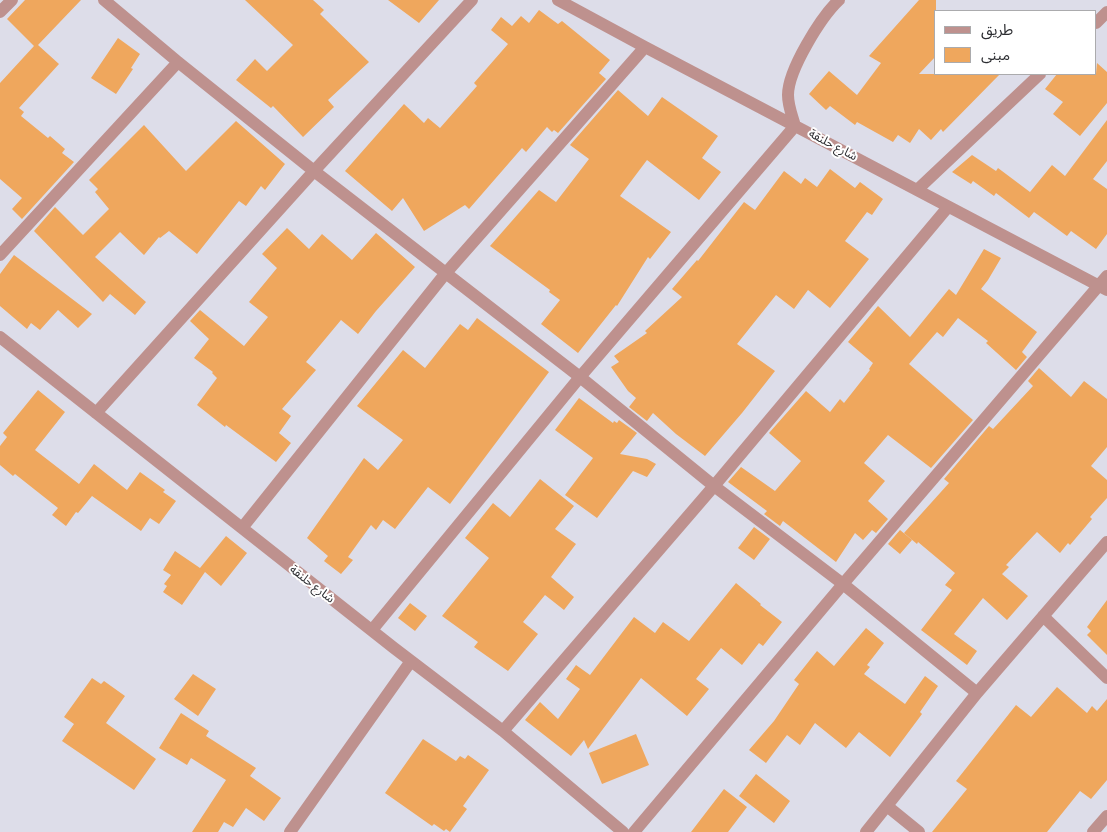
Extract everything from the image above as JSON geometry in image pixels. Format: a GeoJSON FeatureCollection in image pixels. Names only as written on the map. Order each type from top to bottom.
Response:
{"type":"FeatureCollection","features":[{"type":"Feature","properties":{"kind":"street"},"geometry":{"type":"LineString","coordinates":[[0,12],[12,0]]}},
{"type":"Feature","properties":{"kind":"street"},"geometry":{"type":"LineString","coordinates":[[104,0],[314,171],[580,377],[714,486],[843,584],[977,693]]}},
{"type":"Feature","properties":{"kind":"street"},"geometry":{"type":"LineString","coordinates":[[96,413],[314,171],[472,0]]}},
{"type":"Feature","properties":{"kind":"street","name":"شارع حلنقة"},"geometry":{"type":"LineString","coordinates":[[558,0],[1103,288]]}},
{"type":"Feature","properties":{"kind":"street"},"geometry":{"type":"LineString","coordinates":[[372,630],[580,377],[795,126],[789,108],[788,93],[793,76],[818,25],[839,0]]}},
{"type":"Feature","properties":{"kind":"street"},"geometry":{"type":"LineString","coordinates":[[1097,22],[1107,12]]}},
{"type":"Feature","properties":{"kind":"street"},"geometry":{"type":"LineString","coordinates":[[242,528],[445,274],[645,47]]}},
{"type":"Feature","properties":{"kind":"street"},"geometry":{"type":"LineString","coordinates":[[0,255],[178,62]]}},
{"type":"Feature","properties":{"kind":"street"},"geometry":{"type":"LineString","coordinates":[[917,190],[1039,75]]}},
{"type":"Feature","properties":{"kind":"street"},"geometry":{"type":"LineString","coordinates":[[503,731],[714,486],[948,207]]}},
{"type":"Feature","properties":{"kind":"street"},"geometry":{"type":"LineString","coordinates":[[634,832],[843,584],[1103,288],[1107,276]]}},
{"type":"Feature","properties":{"kind":"street","name":"شارع حلنقة"},"geometry":{"type":"LineString","coordinates":[[0,337],[503,731],[623,832]]}},
{"type":"Feature","properties":{"kind":"street"},"geometry":{"type":"LineString","coordinates":[[866,832],[977,693],[1107,542]]}},
{"type":"Feature","properties":{"kind":"street"},"geometry":{"type":"LineString","coordinates":[[1044,616],[1107,678]]}},
{"type":"Feature","properties":{"kind":"street"},"geometry":{"type":"LineString","coordinates":[[290,832],[412,661]]}},
{"type":"Feature","properties":{"kind":"street"},"geometry":{"type":"LineString","coordinates":[[887,806],[919,832]]}},
{"type":"Feature","properties":{"kind":"street"},"geometry":{"type":"LineString","coordinates":[[1093,832],[1107,816]]}},
{"type":"Feature","properties":{"kind":"building"},"geometry":{"type":"Polygon","coordinates":[[[25,0],[81,0],[38,45],[59,64],[19,108],[24,112],[21,116],[65,149],[62,153],[74,162],[22,219],[12,209],[22,198],[0,179],[0,83],[34,46],[7,19],[25,0]]]}},
{"type":"Feature","properties":{"kind":"building"},"geometry":{"type":"Polygon","coordinates":[[[245,0],[313,0],[324,10],[320,14],[369,62],[328,100],[334,107],[303,137],[273,106],[271,108],[236,80],[255,59],[267,71],[293,45],[245,0]]]}},
{"type":"Feature","properties":{"kind":"building"},"geometry":{"type":"Polygon","coordinates":[[[388,0],[439,0],[419,23],[388,0]]]}},
{"type":"Feature","properties":{"kind":"building"},"geometry":{"type":"Polygon","coordinates":[[[919,0],[936,0],[936,10],[934,10],[934,58],[919,74],[999,75],[943,132],[941,129],[931,140],[919,129],[910,143],[898,135],[893,142],[857,122],[855,125],[830,106],[826,110],[809,94],[829,71],[857,95],[881,63],[869,56],[919,0]]]}},
{"type":"Feature","properties":{"kind":"building"},"geometry":{"type":"Polygon","coordinates":[[[539,10],[558,24],[562,21],[610,60],[599,73],[606,79],[558,133],[554,130],[552,132],[547,127],[526,152],[522,148],[469,209],[465,205],[424,231],[403,198],[392,211],[345,171],[404,104],[424,123],[428,118],[440,128],[477,86],[474,83],[508,44],[491,30],[501,17],[512,26],[521,16],[529,23],[539,10]]]}},
{"type":"Feature","properties":{"kind":"building"},"geometry":{"type":"Polygon","coordinates":[[[118,38],[140,54],[131,68],[133,69],[116,94],[91,78],[118,38]]]}},
{"type":"Feature","properties":{"kind":"building"},"geometry":{"type":"Polygon","coordinates":[[[1097,63],[1107,72],[1107,103],[1080,136],[1053,114],[1063,102],[1045,89],[1056,75],[1097,75],[1097,63]]]}},
{"type":"Feature","properties":{"kind":"building"},"geometry":{"type":"Polygon","coordinates":[[[618,90],[648,116],[662,97],[718,136],[702,158],[721,172],[699,200],[647,160],[620,196],[671,232],[650,259],[648,257],[617,306],[578,353],[541,324],[560,300],[549,292],[550,290],[490,246],[539,190],[556,202],[589,159],[570,145],[618,90]]]}},
{"type":"Feature","properties":{"kind":"building"},"geometry":{"type":"Polygon","coordinates":[[[1107,120],[1107,161],[1093,179],[1107,189],[1107,234],[1096,249],[1071,231],[1067,236],[1034,212],[1029,218],[996,193],[994,196],[973,181],[971,184],[952,172],[972,155],[996,171],[998,168],[1030,192],[1052,165],[1065,176],[1107,120]]]}},
{"type":"Feature","properties":{"kind":"building"},"geometry":{"type":"Polygon","coordinates":[[[236,121],[285,164],[265,190],[261,186],[246,206],[239,201],[197,254],[169,231],[159,237],[144,255],[120,232],[95,257],[146,302],[135,315],[110,294],[103,302],[34,231],[55,207],[83,235],[109,209],[95,192],[98,189],[89,180],[144,125],[186,171],[236,121]]]}},
{"type":"Feature","properties":{"kind":"building"},"geometry":{"type":"Polygon","coordinates":[[[830,169],[855,188],[860,182],[883,199],[872,215],[867,212],[845,241],[869,259],[830,308],[808,290],[794,309],[776,295],[737,344],[775,371],[705,456],[676,434],[653,413],[647,421],[629,407],[636,398],[628,391],[611,367],[619,362],[614,356],[647,333],[645,331],[682,297],[672,289],[698,261],[744,202],[755,210],[784,171],[801,184],[805,178],[817,187],[830,169]]]}},
{"type":"Feature","properties":{"kind":"building"},"geometry":{"type":"Polygon","coordinates":[[[287,228],[309,249],[322,234],[352,260],[376,233],[415,267],[358,334],[341,320],[306,362],[316,370],[282,409],[291,416],[279,433],[291,443],[276,462],[197,405],[217,378],[213,372],[194,358],[209,339],[190,321],[200,310],[244,346],[268,317],[249,302],[277,268],[262,254],[287,228]]]}},
{"type":"Feature","properties":{"kind":"building"},"geometry":{"type":"Polygon","coordinates":[[[984,249],[1001,258],[981,289],[1037,332],[1022,352],[1027,357],[1016,370],[986,343],[988,341],[958,318],[943,337],[937,332],[909,364],[973,420],[931,468],[888,435],[864,463],[885,481],[868,501],[888,519],[876,533],[872,530],[863,540],[855,533],[836,562],[783,521],[780,526],[764,514],[767,511],[728,482],[741,467],[775,491],[801,461],[769,433],[806,391],[830,412],[840,399],[844,403],[870,370],[873,363],[848,342],[878,306],[910,337],[949,289],[956,295],[984,249]]]}},
{"type":"Feature","properties":{"kind":"building"},"geometry":{"type":"Polygon","coordinates":[[[14,255],[92,314],[78,328],[58,310],[40,330],[31,323],[27,329],[0,306],[0,274],[14,255]]]}},
{"type":"Feature","properties":{"kind":"building"},"geometry":{"type":"Polygon","coordinates":[[[477,318],[549,372],[450,504],[428,487],[395,529],[383,520],[376,530],[371,525],[348,557],[353,560],[341,574],[324,561],[328,556],[307,538],[364,458],[378,470],[403,440],[357,406],[403,350],[425,368],[460,324],[468,330],[477,318]]]}},
{"type":"Feature","properties":{"kind":"building"},"geometry":{"type":"Polygon","coordinates":[[[1039,368],[1071,397],[1084,381],[1107,399],[1107,447],[1091,466],[1107,480],[1107,498],[1090,517],[1092,519],[1070,545],[1068,543],[1060,553],[1037,532],[1006,565],[1009,567],[1002,574],[1028,596],[1007,620],[983,598],[954,634],[977,651],[967,665],[921,630],[952,590],[945,585],[955,573],[918,542],[917,544],[904,533],[949,483],[944,479],[989,426],[993,429],[1033,386],[1028,381],[1039,368]]]}},
{"type":"Feature","properties":{"kind":"building"},"geometry":{"type":"Polygon","coordinates":[[[38,390],[65,412],[35,450],[79,484],[94,464],[127,490],[140,472],[165,490],[163,492],[176,501],[159,524],[150,518],[141,531],[92,496],[78,513],[76,512],[66,526],[52,515],[58,508],[15,474],[13,476],[0,465],[0,446],[7,437],[3,433],[38,390]]]}},
{"type":"Feature","properties":{"kind":"building"},"geometry":{"type":"Polygon","coordinates":[[[579,398],[613,423],[614,421],[617,423],[619,420],[637,433],[620,454],[647,459],[656,464],[647,477],[633,471],[597,518],[565,495],[593,458],[555,430],[579,398]]]}},
{"type":"Feature","properties":{"kind":"building"},"geometry":{"type":"Polygon","coordinates":[[[540,479],[574,506],[555,529],[576,544],[551,577],[574,597],[564,610],[545,595],[523,622],[538,634],[508,671],[474,647],[478,642],[442,616],[489,558],[465,538],[493,503],[510,517],[540,479]]]}},
{"type":"Feature","properties":{"kind":"building"},"geometry":{"type":"Polygon","coordinates":[[[754,527],[770,539],[754,560],[738,548],[754,527]]]}},
{"type":"Feature","properties":{"kind":"building"},"geometry":{"type":"Polygon","coordinates":[[[900,530],[912,540],[900,554],[888,544],[900,530]]]}},
{"type":"Feature","properties":{"kind":"building"},"geometry":{"type":"Polygon","coordinates":[[[226,536],[247,553],[221,586],[205,572],[182,605],[163,592],[167,586],[164,584],[171,575],[163,570],[175,551],[200,568],[226,536]]]}},
{"type":"Feature","properties":{"kind":"building"},"geometry":{"type":"Polygon","coordinates":[[[736,583],[782,622],[763,646],[759,643],[742,665],[721,648],[696,679],[709,689],[687,716],[641,678],[588,749],[584,740],[571,756],[525,720],[540,702],[558,719],[580,689],[566,679],[576,665],[590,675],[634,617],[655,633],[663,622],[689,641],[736,583]]]}},
{"type":"Feature","properties":{"kind":"building"},"geometry":{"type":"Polygon","coordinates":[[[1107,600],[1107,655],[1087,635],[1091,631],[1087,627],[1107,600]]]}},
{"type":"Feature","properties":{"kind":"building"},"geometry":{"type":"Polygon","coordinates":[[[410,603],[427,616],[415,631],[398,618],[410,603]]]}},
{"type":"Feature","properties":{"kind":"building"},"geometry":{"type":"Polygon","coordinates":[[[866,628],[884,643],[867,665],[870,667],[864,674],[905,704],[925,676],[938,686],[920,712],[922,714],[890,757],[859,732],[846,748],[815,723],[800,745],[787,735],[766,763],[749,750],[774,721],[799,684],[794,680],[817,651],[834,666],[866,628]]]}},
{"type":"Feature","properties":{"kind":"building"},"geometry":{"type":"Polygon","coordinates":[[[193,674],[216,689],[198,716],[174,699],[193,674]]]}},
{"type":"Feature","properties":{"kind":"building"},"geometry":{"type":"Polygon","coordinates":[[[92,678],[101,684],[104,681],[125,696],[106,723],[156,759],[134,790],[62,741],[74,724],[64,717],[92,678]]]}},
{"type":"Feature","properties":{"kind":"building"},"geometry":{"type":"Polygon","coordinates":[[[1057,687],[1087,713],[1092,706],[1097,711],[1107,699],[1107,780],[1091,799],[1080,791],[1047,832],[932,832],[967,789],[956,781],[1016,705],[1031,717],[1057,687]]]}},
{"type":"Feature","properties":{"kind":"building"},"geometry":{"type":"Polygon","coordinates":[[[181,713],[209,731],[206,736],[256,768],[250,776],[281,798],[264,821],[246,808],[233,827],[224,822],[218,832],[192,832],[226,780],[191,758],[187,765],[159,748],[181,713]]]}},
{"type":"Feature","properties":{"kind":"building"},"geometry":{"type":"Polygon","coordinates":[[[636,734],[649,765],[602,784],[589,753],[636,734]]]}},
{"type":"Feature","properties":{"kind":"building"},"geometry":{"type":"Polygon","coordinates":[[[423,739],[456,761],[460,756],[465,759],[468,755],[489,770],[463,806],[467,809],[450,832],[446,829],[444,831],[434,824],[432,826],[385,793],[423,739]]]}},
{"type":"Feature","properties":{"kind":"building"},"geometry":{"type":"Polygon","coordinates":[[[756,774],[790,801],[774,823],[739,796],[756,774]]]}},
{"type":"Feature","properties":{"kind":"building"},"geometry":{"type":"Polygon","coordinates":[[[724,789],[747,807],[728,832],[691,832],[724,789]]]}}]}
